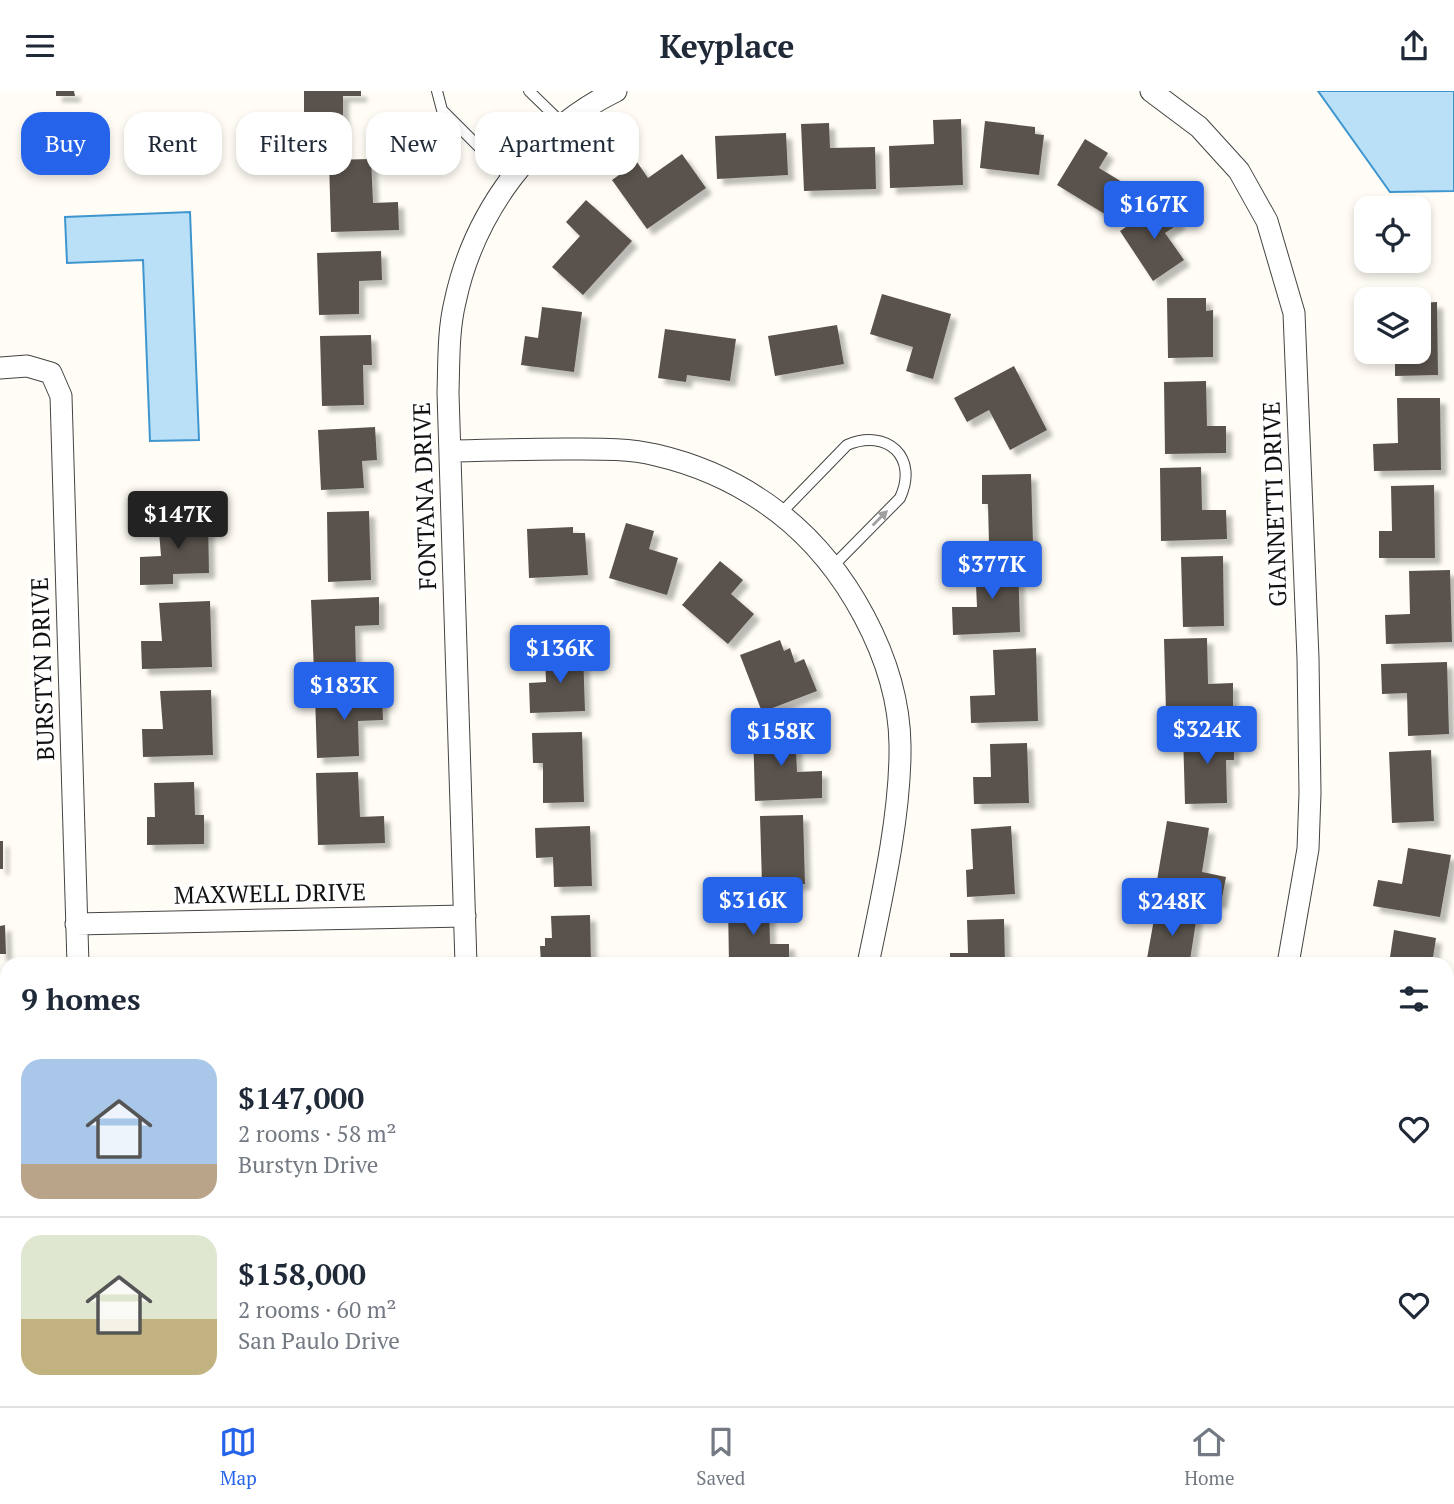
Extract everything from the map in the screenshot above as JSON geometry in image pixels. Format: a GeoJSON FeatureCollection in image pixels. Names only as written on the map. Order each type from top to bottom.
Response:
{"type":"FeatureCollection","features":[{"type":"Feature","properties":{"kind":"street","name":"FONTANA DRIVE"},"geometry":{"type":"LineString","coordinates":[[582,112],[616,91]]}},
{"type":"Feature","properties":{"kind":"street","name":"GIANNETTI DRIVE"},"geometry":{"type":"LineString","coordinates":[[1151,91],[1199,127],[1239,171],[1267,221],[1294,313],[1308,658],[1310,793],[1308,849],[1289,957]]}},
{"type":"Feature","properties":{"kind":"street","name":"FONTANA DRIVE"},"geometry":{"type":"LineString","coordinates":[[466,957],[449,347],[455,302],[465,267],[477,237],[513,175]]}},
{"type":"Feature","properties":{"kind":"street","name":"BURSTYN DRIVE"},"geometry":{"type":"LineString","coordinates":[[0,368],[27,366],[51,373],[61,396],[78,957]]}},
{"type":"Feature","properties":{"kind":"street"},"geometry":{"type":"LineString","coordinates":[[450,451],[608,449],[653,454],[688,464],[720,478],[780,514],[832,566],[868,621],[886,668],[896,706],[900,744],[895,815],[869,957]]}},
{"type":"Feature","properties":{"kind":"street","name":"MAXWELL DRIVE"},"geometry":{"type":"LineString","coordinates":[[76,924],[465,916]]}},
{"type":"Feature","properties":{"kind":"lane"},"geometry":{"type":"LineString","coordinates":[[437,91],[442,110],[510,178]]}},
{"type":"Feature","properties":{"kind":"lane"},"geometry":{"type":"LineString","coordinates":[[529,91],[551,112]]}},
{"type":"Feature","properties":{"kind":"lane"},"geometry":{"type":"LineString","coordinates":[[780,514],[847,445],[859,440],[877,440],[898,451],[906,468],[906,484],[900,498],[832,566]]}},
{"type":"Feature","properties":{"kind":"water"},"geometry":{"type":"Polygon","coordinates":[[[1318,91],[1454,91],[1454,191],[1390,192],[1318,91]]]}},
{"type":"Feature","properties":{"kind":"water"},"geometry":{"type":"Polygon","coordinates":[[[190,212],[199,440],[150,441],[143,260],[67,263],[65,217],[190,212]]]}},
{"type":"Feature","properties":{"kind":"building"},"geometry":{"type":"Polygon","coordinates":[[[56,91],[74,91],[75,96],[56,96],[56,91]]]}},
{"type":"Feature","properties":{"kind":"building"},"geometry":{"type":"Polygon","coordinates":[[[304,91],[361,91],[361,96],[343,96],[343,112],[304,112],[304,91]]]}},
{"type":"Feature","properties":{"kind":"building"},"geometry":{"type":"Polygon","coordinates":[[[961,119],[963,185],[890,188],[889,146],[934,144],[933,120],[961,119]]]}},
{"type":"Feature","properties":{"kind":"building"},"geometry":{"type":"Polygon","coordinates":[[[985,121],[1035,127],[1035,134],[1044,135],[1039,175],[980,168],[985,121]]]}},
{"type":"Feature","properties":{"kind":"building"},"geometry":{"type":"Polygon","coordinates":[[[829,123],[830,148],[875,147],[876,189],[804,191],[801,124],[829,123]]]}},
{"type":"Feature","properties":{"kind":"building"},"geometry":{"type":"Polygon","coordinates":[[[786,133],[788,175],[717,179],[715,136],[786,133]]]}},
{"type":"Feature","properties":{"kind":"building"},"geometry":{"type":"Polygon","coordinates":[[[1085,139],[1108,153],[1099,168],[1127,185],[1108,216],[1057,185],[1085,139]]]}},
{"type":"Feature","properties":{"kind":"building"},"geometry":{"type":"Polygon","coordinates":[[[682,154],[706,188],[647,229],[612,180],[619,175],[639,175],[639,165],[648,178],[682,154]]]}},
{"type":"Feature","properties":{"kind":"building"},"geometry":{"type":"Polygon","coordinates":[[[352,159],[366,159],[366,175],[372,175],[373,203],[398,202],[399,230],[331,232],[329,175],[352,175],[352,159]]]}},
{"type":"Feature","properties":{"kind":"building"},"geometry":{"type":"Polygon","coordinates":[[[586,200],[632,241],[583,295],[552,267],[580,236],[566,222],[586,200]]]}},
{"type":"Feature","properties":{"kind":"building"},"geometry":{"type":"Polygon","coordinates":[[[1165,201],[1180,223],[1165,233],[1184,260],[1153,281],[1120,231],[1165,201]]]}},
{"type":"Feature","properties":{"kind":"building"},"geometry":{"type":"Polygon","coordinates":[[[381,251],[382,280],[359,281],[359,314],[319,315],[317,253],[381,251]]]}},
{"type":"Feature","properties":{"kind":"building"},"geometry":{"type":"Polygon","coordinates":[[[882,294],[951,314],[933,379],[906,371],[913,347],[870,334],[882,294]]]}},
{"type":"Feature","properties":{"kind":"building"},"geometry":{"type":"Polygon","coordinates":[[[1167,298],[1206,298],[1206,311],[1213,310],[1213,357],[1168,358],[1167,298]]]}},
{"type":"Feature","properties":{"kind":"building"},"geometry":{"type":"Polygon","coordinates":[[[1431,302],[1437,302],[1438,375],[1395,376],[1395,364],[1431,364],[1431,302]]]}},
{"type":"Feature","properties":{"kind":"building"},"geometry":{"type":"Polygon","coordinates":[[[542,307],[582,312],[574,372],[521,365],[525,336],[538,338],[542,307]]]}},
{"type":"Feature","properties":{"kind":"building"},"geometry":{"type":"Polygon","coordinates":[[[837,325],[844,364],[775,376],[768,336],[837,325]]]}},
{"type":"Feature","properties":{"kind":"building"},"geometry":{"type":"Polygon","coordinates":[[[665,329],[736,339],[730,381],[687,375],[686,382],[658,378],[665,329]]]}},
{"type":"Feature","properties":{"kind":"building"},"geometry":{"type":"Polygon","coordinates":[[[371,335],[372,365],[363,365],[364,405],[322,406],[320,336],[371,335]]]}},
{"type":"Feature","properties":{"kind":"building"},"geometry":{"type":"Polygon","coordinates":[[[1014,366],[1047,430],[1010,450],[989,410],[967,422],[954,398],[1014,366]]]}},
{"type":"Feature","properties":{"kind":"building"},"geometry":{"type":"Polygon","coordinates":[[[1206,381],[1207,426],[1226,426],[1226,453],[1165,454],[1164,382],[1206,381]]]}},
{"type":"Feature","properties":{"kind":"building"},"geometry":{"type":"Polygon","coordinates":[[[1397,398],[1440,398],[1441,470],[1374,471],[1373,444],[1398,443],[1397,398]]]}},
{"type":"Feature","properties":{"kind":"building"},"geometry":{"type":"Polygon","coordinates":[[[375,427],[377,460],[362,461],[364,488],[321,490],[318,430],[375,427]]]}},
{"type":"Feature","properties":{"kind":"building"},"geometry":{"type":"Polygon","coordinates":[[[1201,467],[1202,510],[1226,510],[1227,539],[1161,541],[1160,468],[1201,467]]]}},
{"type":"Feature","properties":{"kind":"building"},"geometry":{"type":"Polygon","coordinates":[[[1031,474],[1033,543],[989,544],[988,504],[982,504],[982,475],[1031,474]]]}},
{"type":"Feature","properties":{"kind":"building"},"geometry":{"type":"Polygon","coordinates":[[[1434,485],[1435,558],[1379,558],[1379,531],[1392,531],[1391,486],[1434,485]]]}},
{"type":"Feature","properties":{"kind":"building"},"geometry":{"type":"Polygon","coordinates":[[[369,511],[371,580],[328,582],[327,512],[369,511]]]}},
{"type":"Feature","properties":{"kind":"building"},"geometry":{"type":"Polygon","coordinates":[[[208,517],[209,573],[173,574],[173,584],[140,585],[140,557],[161,556],[158,519],[208,517]]]}},
{"type":"Feature","properties":{"kind":"building"},"geometry":{"type":"Polygon","coordinates":[[[626,523],[654,531],[649,549],[678,558],[667,595],[609,578],[626,523]]]}},
{"type":"Feature","properties":{"kind":"building"},"geometry":{"type":"Polygon","coordinates":[[[573,527],[573,533],[585,533],[588,575],[529,578],[527,529],[573,527]]]}},
{"type":"Feature","properties":{"kind":"building"},"geometry":{"type":"Polygon","coordinates":[[[1223,556],[1224,626],[1183,627],[1181,557],[1223,556]]]}},
{"type":"Feature","properties":{"kind":"building"},"geometry":{"type":"Polygon","coordinates":[[[1018,560],[1020,632],[953,635],[952,607],[977,607],[975,562],[1018,560]]]}},
{"type":"Feature","properties":{"kind":"building"},"geometry":{"type":"Polygon","coordinates":[[[720,561],[743,580],[731,594],[754,614],[728,644],[682,605],[720,561]]]}},
{"type":"Feature","properties":{"kind":"building"},"geometry":{"type":"Polygon","coordinates":[[[1450,570],[1452,642],[1386,644],[1385,615],[1410,614],[1409,571],[1450,570]]]}},
{"type":"Feature","properties":{"kind":"building"},"geometry":{"type":"Polygon","coordinates":[[[379,597],[379,625],[355,626],[356,670],[314,672],[311,600],[379,597]]]}},
{"type":"Feature","properties":{"kind":"building"},"geometry":{"type":"Polygon","coordinates":[[[210,601],[212,667],[142,669],[141,641],[162,641],[159,603],[210,601]]]}},
{"type":"Feature","properties":{"kind":"building"},"geometry":{"type":"Polygon","coordinates":[[[1207,638],[1208,684],[1233,683],[1233,710],[1166,712],[1164,639],[1207,638]]]}},
{"type":"Feature","properties":{"kind":"building"},"geometry":{"type":"Polygon","coordinates":[[[780,640],[784,651],[790,648],[795,663],[804,659],[817,691],[762,712],[740,655],[780,640]]]}},
{"type":"Feature","properties":{"kind":"building"},"geometry":{"type":"Polygon","coordinates":[[[1036,648],[1038,721],[971,723],[970,696],[995,695],[993,650],[1036,648]]]}},
{"type":"Feature","properties":{"kind":"building"},"geometry":{"type":"Polygon","coordinates":[[[583,651],[585,711],[530,713],[529,683],[546,682],[545,653],[583,651]]]}},
{"type":"Feature","properties":{"kind":"building"},"geometry":{"type":"Polygon","coordinates":[[[1447,662],[1449,734],[1408,736],[1407,693],[1382,694],[1381,664],[1447,662]]]}},
{"type":"Feature","properties":{"kind":"building"},"geometry":{"type":"Polygon","coordinates":[[[211,690],[213,755],[143,757],[142,729],[163,729],[160,691],[211,690]]]}},
{"type":"Feature","properties":{"kind":"building"},"geometry":{"type":"Polygon","coordinates":[[[382,693],[383,720],[358,721],[359,756],[317,758],[315,695],[382,693]]]}},
{"type":"Feature","properties":{"kind":"building"},"geometry":{"type":"Polygon","coordinates":[[[795,727],[797,772],[822,771],[822,798],[755,801],[753,728],[795,727]]]}},
{"type":"Feature","properties":{"kind":"building"},"geometry":{"type":"Polygon","coordinates":[[[1234,730],[1234,760],[1226,760],[1227,803],[1185,804],[1183,732],[1234,730]]]}},
{"type":"Feature","properties":{"kind":"building"},"geometry":{"type":"Polygon","coordinates":[[[582,732],[584,802],[543,803],[543,763],[533,763],[532,733],[582,732]]]}},
{"type":"Feature","properties":{"kind":"building"},"geometry":{"type":"Polygon","coordinates":[[[1027,743],[1029,803],[974,804],[973,777],[991,777],[990,744],[1027,743]]]}},
{"type":"Feature","properties":{"kind":"building"},"geometry":{"type":"Polygon","coordinates":[[[1431,750],[1434,821],[1392,823],[1389,752],[1431,750]]]}},
{"type":"Feature","properties":{"kind":"building"},"geometry":{"type":"Polygon","coordinates":[[[358,772],[360,817],[384,816],[385,843],[318,845],[316,773],[358,772]]]}},
{"type":"Feature","properties":{"kind":"building"},"geometry":{"type":"Polygon","coordinates":[[[194,782],[195,815],[204,815],[204,844],[147,845],[147,817],[155,817],[154,783],[194,782]]]}},
{"type":"Feature","properties":{"kind":"building"},"geometry":{"type":"Polygon","coordinates":[[[803,815],[805,884],[762,885],[760,816],[803,815]]]}},
{"type":"Feature","properties":{"kind":"building"},"geometry":{"type":"Polygon","coordinates":[[[1167,821],[1209,828],[1202,872],[1226,877],[1221,903],[1155,892],[1167,821]]]}},
{"type":"Feature","properties":{"kind":"building"},"geometry":{"type":"Polygon","coordinates":[[[590,826],[592,886],[554,887],[553,857],[536,858],[535,828],[590,826]]]}},
{"type":"Feature","properties":{"kind":"building"},"geometry":{"type":"Polygon","coordinates":[[[1011,826],[1015,894],[967,897],[966,870],[973,869],[971,829],[1011,826]]]}},
{"type":"Feature","properties":{"kind":"building"},"geometry":{"type":"Polygon","coordinates":[[[0,841],[3,841],[3,869],[0,869],[0,841]]]}},
{"type":"Feature","properties":{"kind":"building"},"geometry":{"type":"Polygon","coordinates":[[[1408,848],[1451,855],[1440,917],[1373,906],[1378,880],[1402,884],[1408,848]]]}},
{"type":"Feature","properties":{"kind":"building"},"geometry":{"type":"Polygon","coordinates":[[[769,904],[770,944],[789,944],[789,957],[729,957],[728,905],[769,904]]]}},
{"type":"Feature","properties":{"kind":"building"},"geometry":{"type":"Polygon","coordinates":[[[1156,908],[1197,915],[1190,957],[1147,957],[1156,908]]]}},
{"type":"Feature","properties":{"kind":"building"},"geometry":{"type":"Polygon","coordinates":[[[590,915],[591,957],[541,957],[540,946],[545,946],[545,938],[552,938],[551,916],[590,915]]]}},
{"type":"Feature","properties":{"kind":"building"},"geometry":{"type":"Polygon","coordinates":[[[1004,919],[1005,957],[950,957],[950,953],[968,953],[967,920],[1004,919]]]}},
{"type":"Feature","properties":{"kind":"building"},"geometry":{"type":"Polygon","coordinates":[[[5,925],[6,954],[0,954],[0,926],[5,925]]]}},
{"type":"Feature","properties":{"kind":"building"},"geometry":{"type":"Polygon","coordinates":[[[1394,930],[1436,938],[1433,957],[1390,957],[1394,930]]]}}]}
